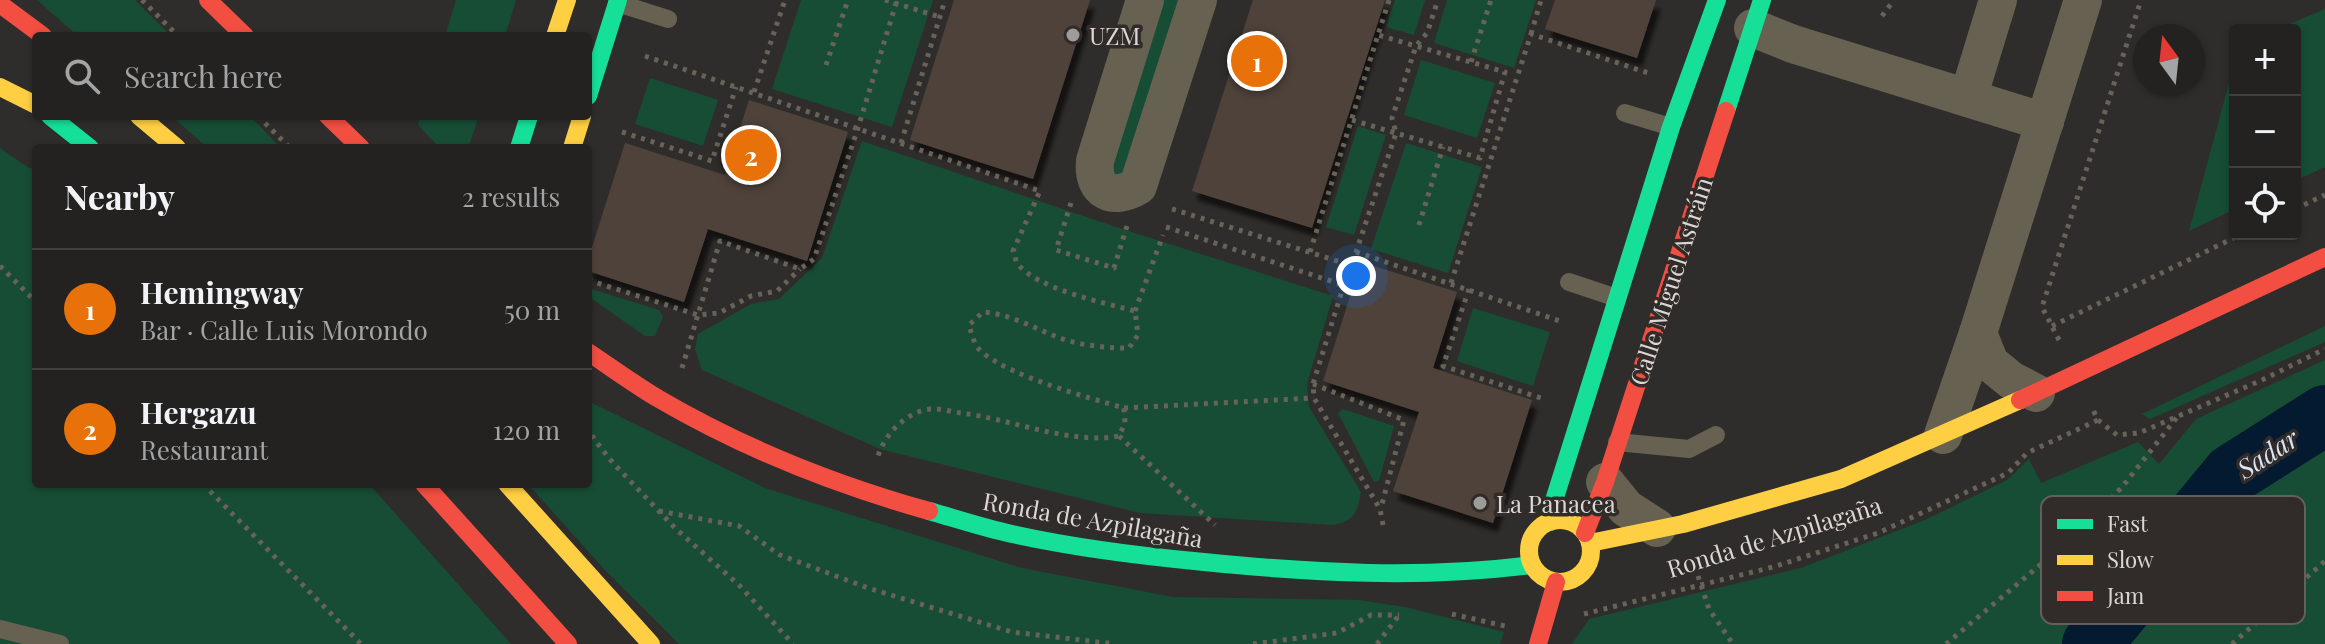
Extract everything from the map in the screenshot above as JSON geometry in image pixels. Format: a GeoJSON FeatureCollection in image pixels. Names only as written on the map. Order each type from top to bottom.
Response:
{"type":"FeatureCollection","features":[{"type":"Feature","properties":{"kind":"street"},"geometry":{"type":"LineString","coordinates":[[14,0],[40,32]]}},
{"type":"Feature","properties":{"kind":"street"},"geometry":{"type":"LineString","coordinates":[[208,0],[241,32]]}},
{"type":"Feature","properties":{"kind":"street"},"geometry":{"type":"LineString","coordinates":[[556,32],[567,0]]}},
{"type":"Feature","properties":{"kind":"street"},"geometry":{"type":"LineString","coordinates":[[1145,0],[1095,161],[1094,175],[1099,185],[1109,193],[1126,194],[1138,186],[1198,0]]}},
{"type":"Feature","properties":{"kind":"street"},"geometry":{"type":"LineString","coordinates":[[1968,98],[1998,0]]}},
{"type":"Feature","properties":{"kind":"street"},"geometry":{"type":"LineString","coordinates":[[1943,435],[2083,0]]}},
{"type":"Feature","properties":{"kind":"street"},"geometry":{"type":"LineString","coordinates":[[592,83],[617,2]]}},
{"type":"Feature","properties":{"kind":"street","name":"Calle Miguel Astráin"},"geometry":{"type":"LineString","coordinates":[[1550,522],[1552,507],[1671,127],[1715,8],[1727,2],[1738,2],[1747,7],[1753,17],[1758,14]]}},
{"type":"Feature","properties":{"kind":"street"},"geometry":{"type":"LineString","coordinates":[[0,4],[38,32]]}},
{"type":"Feature","properties":{"kind":"street"},"geometry":{"type":"LineString","coordinates":[[1758,14],[1793,44],[2045,122]]}},
{"type":"Feature","properties":{"kind":"street","name":"Calle Miguel Astráin"},"geometry":{"type":"LineString","coordinates":[[1588,538],[1758,14]]}},
{"type":"Feature","properties":{"kind":"street"},"geometry":{"type":"LineString","coordinates":[[0,87],[32,103]]}},
{"type":"Feature","properties":{"kind":"street"},"geometry":{"type":"LineString","coordinates":[[55,120],[85,144]]}},
{"type":"Feature","properties":{"kind":"street"},"geometry":{"type":"LineString","coordinates":[[144,120],[172,144]]}},
{"type":"Feature","properties":{"kind":"street"},"geometry":{"type":"LineString","coordinates":[[332,120],[357,144]]}},
{"type":"Feature","properties":{"kind":"street"},"geometry":{"type":"LineString","coordinates":[[520,144],[528,120]]}},
{"type":"Feature","properties":{"kind":"street"},"geometry":{"type":"LineString","coordinates":[[573,144],[581,120]]}},
{"type":"Feature","properties":{"kind":"street","name":"Ronda de Azpilagaña"},"geometry":{"type":"LineString","coordinates":[[1588,538],[1683,524],[1841,479],[2036,393],[2325,257]]}},
{"type":"Feature","properties":{"kind":"street"},"geometry":{"type":"LineString","coordinates":[[1978,333],[1990,363],[2011,380],[2036,393]]}},
{"type":"Feature","properties":{"kind":"street","name":"Ronda de Azpilagaña"},"geometry":{"type":"LineString","coordinates":[[592,355],[659,399],[749,445],[865,493],[1011,534],[1143,556],[1280,570],[1421,574],[1532,565]]}},
{"type":"Feature","properties":{"kind":"street"},"geometry":{"type":"LineString","coordinates":[[1605,482],[1626,508],[1657,528]]}},
{"type":"Feature","properties":{"kind":"street"},"geometry":{"type":"LineString","coordinates":[[428,488],[568,644]]}},
{"type":"Feature","properties":{"kind":"street"},"geometry":{"type":"LineString","coordinates":[[511,488],[651,644]]}},
{"type":"Feature","properties":{"kind":"street"},"geometry":{"type":"LineString","coordinates":[[1550,522],[1570,522],[1588,538],[1591,553],[1583,572],[1566,582],[1556,582],[1538,574],[1532,565],[1529,557],[1531,540],[1550,522]]}},
{"type":"Feature","properties":{"kind":"street"},"geometry":{"type":"LineString","coordinates":[[1539,640],[1556,582]]}},
{"type":"Feature","properties":{"kind":"lane"},"geometry":{"type":"LineString","coordinates":[[617,2],[668,19]]}},
{"type":"Feature","properties":{"kind":"lane"},"geometry":{"type":"LineString","coordinates":[[1625,113],[1671,127]]}},
{"type":"Feature","properties":{"kind":"lane","name":"Calle Miguel Astráin"},"geometry":{"type":"LineString","coordinates":[[1569,282],[1617,298]]}},
{"type":"Feature","properties":{"kind":"lane"},"geometry":{"type":"LineString","coordinates":[[1617,442],[1689,449],[1716,435]]}},
{"type":"Feature","properties":{"kind":"lane"},"geometry":{"type":"LineString","coordinates":[[0,629],[60,644]]}},
{"type":"Feature","properties":{"kind":"path"},"geometry":{"type":"LineString","coordinates":[[142,0],[174,32]]}},
{"type":"Feature","properties":{"kind":"path"},"geometry":{"type":"LineString","coordinates":[[754,92],[785,0]]}},
{"type":"Feature","properties":{"kind":"path"},"geometry":{"type":"LineString","coordinates":[[826,65],[848,0]]}},
{"type":"Feature","properties":{"kind":"path"},"geometry":{"type":"LineString","coordinates":[[885,0],[940,17]]}},
{"type":"Feature","properties":{"kind":"path"},"geometry":{"type":"LineString","coordinates":[[901,143],[945,0]]}},
{"type":"Feature","properties":{"kind":"path"},"geometry":{"type":"LineString","coordinates":[[1310,252],[1389,0]]}},
{"type":"Feature","properties":{"kind":"path"},"geometry":{"type":"LineString","coordinates":[[1384,530],[1380,509],[1314,398],[1313,384],[1343,285],[1396,133],[1392,118],[1416,46],[1427,33],[1438,0]]}},
{"type":"Feature","properties":{"kind":"path"},"geometry":{"type":"LineString","coordinates":[[1471,62],[1491,0]]}},
{"type":"Feature","properties":{"kind":"path"},"geometry":{"type":"LineString","coordinates":[[1451,283],[1541,0]]}},
{"type":"Feature","properties":{"kind":"path"},"geometry":{"type":"LineString","coordinates":[[1882,16],[1894,0]]}},
{"type":"Feature","properties":{"kind":"path"},"geometry":{"type":"LineString","coordinates":[[2141,0],[2042,307],[2098,420],[2117,435],[2139,433],[2325,349]]}},
{"type":"Feature","properties":{"kind":"path"},"geometry":{"type":"LineString","coordinates":[[592,281],[698,315],[719,313],[751,296],[777,291],[814,259],[896,2]]}},
{"type":"Feature","properties":{"kind":"path"},"geometry":{"type":"LineString","coordinates":[[1531,34],[1648,73]]}},
{"type":"Feature","properties":{"kind":"path"},"geometry":{"type":"LineString","coordinates":[[1352,120],[1480,158],[1505,72],[1378,35]]}},
{"type":"Feature","properties":{"kind":"path"},"geometry":{"type":"LineString","coordinates":[[645,56],[1040,191],[1013,251],[1017,263],[1035,277],[1071,294],[1135,311]]}},
{"type":"Feature","properties":{"kind":"path"},"geometry":{"type":"LineString","coordinates":[[622,132],[712,161],[736,87]]}},
{"type":"Feature","properties":{"kind":"path"},"geometry":{"type":"LineString","coordinates":[[262,120],[286,144]]}},
{"type":"Feature","properties":{"kind":"path"},"geometry":{"type":"LineString","coordinates":[[1419,225],[1443,147]]}},
{"type":"Feature","properties":{"kind":"path"},"geometry":{"type":"LineString","coordinates":[[2301,206],[2325,195]]}},
{"type":"Feature","properties":{"kind":"path"},"geometry":{"type":"LineString","coordinates":[[1071,202],[1056,250],[1114,268],[1128,222]]}},
{"type":"Feature","properties":{"kind":"path"},"geometry":{"type":"LineString","coordinates":[[1172,209],[1350,265]]}},
{"type":"Feature","properties":{"kind":"path"},"geometry":{"type":"LineString","coordinates":[[1166,227],[1343,285]]}},
{"type":"Feature","properties":{"kind":"path"},"geometry":{"type":"LineString","coordinates":[[1163,235],[1135,311],[1138,335],[1129,348],[1105,348],[1069,341],[1000,313],[983,312],[969,325],[976,345],[983,353],[1015,370],[1077,395],[1124,408],[1314,398]]}},
{"type":"Feature","properties":{"kind":"path"},"geometry":{"type":"LineString","coordinates":[[2052,327],[2230,240]]}},
{"type":"Feature","properties":{"kind":"path"},"geometry":{"type":"LineString","coordinates":[[681,369],[720,241],[800,269]]}},
{"type":"Feature","properties":{"kind":"path"},"geometry":{"type":"LineString","coordinates":[[1356,252],[1563,322]]}},
{"type":"Feature","properties":{"kind":"path"},"geometry":{"type":"LineString","coordinates":[[0,266],[32,298]]}},
{"type":"Feature","properties":{"kind":"path"},"geometry":{"type":"LineString","coordinates":[[1469,289],[1443,366],[1541,398]]}},
{"type":"Feature","properties":{"kind":"path"},"geometry":{"type":"LineString","coordinates":[[1313,384],[1404,420],[1380,509]]}},
{"type":"Feature","properties":{"kind":"path"},"geometry":{"type":"LineString","coordinates":[[1119,436],[1125,423],[1124,408]]}},
{"type":"Feature","properties":{"kind":"path"},"geometry":{"type":"LineString","coordinates":[[878,456],[890,432],[909,417],[931,409],[972,414],[1096,440],[1119,436]]}},
{"type":"Feature","properties":{"kind":"path"},"geometry":{"type":"LineString","coordinates":[[2113,496],[2178,416]]}},
{"type":"Feature","properties":{"kind":"path","name":"Ronda de Azpilagaña"},"geometry":{"type":"LineString","coordinates":[[1439,611],[1539,640],[1566,643],[1584,614],[1773,567],[1878,533],[2008,473],[2027,453],[2098,420]]}},
{"type":"Feature","properties":{"kind":"path"},"geometry":{"type":"LineString","coordinates":[[592,435],[613,463],[659,511],[739,585],[793,644]]}},
{"type":"Feature","properties":{"kind":"path"},"geometry":{"type":"LineString","coordinates":[[1119,436],[1214,523],[1217,530]]}},
{"type":"Feature","properties":{"kind":"path"},"geometry":{"type":"LineString","coordinates":[[207,488],[361,644]]}},
{"type":"Feature","properties":{"kind":"path"},"geometry":{"type":"LineString","coordinates":[[659,511],[739,526],[780,555],[868,588],[1012,632],[1115,644]]}},
{"type":"Feature","properties":{"kind":"path"},"geometry":{"type":"LineString","coordinates":[[2305,579],[2325,561]]}},
{"type":"Feature","properties":{"kind":"path"},"geometry":{"type":"LineString","coordinates":[[1946,644],[2041,564]]}},
{"type":"Feature","properties":{"kind":"path"},"geometry":{"type":"LineString","coordinates":[[1698,576],[1709,609],[1733,644]]}},
{"type":"Feature","properties":{"kind":"path"},"geometry":{"type":"LineString","coordinates":[[1377,644],[1405,607]]}},
{"type":"Feature","properties":{"kind":"path"},"geometry":{"type":"LineString","coordinates":[[1253,644],[1337,633],[1371,615],[1399,615]]}},
{"type":"Feature","properties":{"kind":"path"},"geometry":{"type":"LineString","coordinates":[[2232,644],[2254,624]]}},
{"type":"Feature","properties":{"kind":"green space"},"geometry":{"type":"Polygon","coordinates":[[[37,0],[135,0],[167,32],[73,32],[37,0]]]}},
{"type":"Feature","properties":{"kind":"green space"},"geometry":{"type":"Polygon","coordinates":[[[456,0],[516,0],[506,32],[446,32],[456,0]]]}},
{"type":"Feature","properties":{"kind":"green space"},"geometry":{"type":"Polygon","coordinates":[[[801,0],[933,0],[892,127],[772,89],[801,0]]]}},
{"type":"Feature","properties":{"kind":"green space"},"geometry":{"type":"Polygon","coordinates":[[[1163,0],[1185,0],[1133,172],[1115,177],[1113,168],[1163,0]]]}},
{"type":"Feature","properties":{"kind":"green space"},"geometry":{"type":"Polygon","coordinates":[[[1395,0],[1425,0],[1414,35],[1386,27],[1395,0]]]}},
{"type":"Feature","properties":{"kind":"green space"},"geometry":{"type":"Polygon","coordinates":[[[1447,0],[1536,0],[1514,68],[1434,43],[1447,0]]]}},
{"type":"Feature","properties":{"kind":"green space"},"geometry":{"type":"Polygon","coordinates":[[[2325,9],[2325,167],[2301,178],[2301,24],[2289,24],[2325,9]]]}},
{"type":"Feature","properties":{"kind":"green space"},"geometry":{"type":"Polygon","coordinates":[[[1421,60],[1495,83],[1477,138],[1404,115],[1421,60]]]}},
{"type":"Feature","properties":{"kind":"green space"},"geometry":{"type":"Polygon","coordinates":[[[650,78],[718,100],[703,146],[635,124],[650,78]]]}},
{"type":"Feature","properties":{"kind":"green space"},"geometry":{"type":"Polygon","coordinates":[[[2229,83],[2229,212],[2189,231],[2229,83]]]}},
{"type":"Feature","properties":{"kind":"green space"},"geometry":{"type":"Polygon","coordinates":[[[176,120],[254,120],[277,144],[203,144],[176,120]]]}},
{"type":"Feature","properties":{"kind":"green space"},"geometry":{"type":"Polygon","coordinates":[[[419,120],[478,120],[469,144],[436,144],[418,125],[419,120]]]}},
{"type":"Feature","properties":{"kind":"green space"},"geometry":{"type":"Polygon","coordinates":[[[1358,126],[1386,135],[1354,235],[1326,227],[1358,126]]]}},
{"type":"Feature","properties":{"kind":"green space"},"geometry":{"type":"Polygon","coordinates":[[[862,141],[1333,296],[1307,384],[1309,407],[1361,492],[1354,514],[1347,521],[1334,525],[1140,513],[880,449],[702,370],[695,349],[698,334],[751,304],[779,299],[822,258],[862,141]]]}},
{"type":"Feature","properties":{"kind":"green space"},"geometry":{"type":"Polygon","coordinates":[[[1406,143],[1482,167],[1448,273],[1371,249],[1406,143]]]}},
{"type":"Feature","properties":{"kind":"green space"},"geometry":{"type":"Polygon","coordinates":[[[0,148],[32,168],[32,488],[373,488],[511,644],[0,644],[0,148]]]}},
{"type":"Feature","properties":{"kind":"green space"},"geometry":{"type":"Polygon","coordinates":[[[592,289],[659,310],[663,317],[655,336],[645,336],[592,299],[592,289]]]}},
{"type":"Feature","properties":{"kind":"green space"},"geometry":{"type":"Polygon","coordinates":[[[1473,308],[1550,332],[1533,386],[1457,361],[1473,308]]]}},
{"type":"Feature","properties":{"kind":"green space"},"geometry":{"type":"Polygon","coordinates":[[[2325,326],[2325,342],[2150,419],[2142,414],[2325,326]]]}},
{"type":"Feature","properties":{"kind":"green space"},"geometry":{"type":"Polygon","coordinates":[[[2325,360],[2325,644],[1572,644],[1589,619],[1801,568],[1925,520],[2007,480],[2029,459],[2041,483],[2138,442],[2159,464],[2196,419],[2325,360]]]}},
{"type":"Feature","properties":{"kind":"green space"},"geometry":{"type":"Polygon","coordinates":[[[592,403],[765,488],[1022,568],[1173,597],[1359,600],[1405,607],[1504,632],[1500,644],[679,644],[604,569],[532,488],[592,488],[592,403]]]}},
{"type":"Feature","properties":{"kind":"green space"},"geometry":{"type":"Polygon","coordinates":[[[1343,409],[1394,426],[1379,481],[1374,482],[1338,413],[1343,409]]]}},
{"type":"Feature","properties":{"kind":"building"},"geometry":{"type":"Polygon","coordinates":[[[954,0],[1090,0],[1033,179],[910,140],[954,0]]]}},
{"type":"Feature","properties":{"kind":"building"},"geometry":{"type":"Polygon","coordinates":[[[1253,0],[1385,0],[1312,228],[1192,191],[1253,0]]]}},
{"type":"Feature","properties":{"kind":"building"},"geometry":{"type":"Polygon","coordinates":[[[1555,0],[1656,0],[1637,58],[1545,29],[1555,0]]]}},
{"type":"Feature","properties":{"kind":"building"},"geometry":{"type":"Polygon","coordinates":[[[749,100],[848,132],[807,261],[708,229],[684,302],[592,272],[592,247],[625,143],[725,175],[749,100]]]}},
{"type":"Feature","properties":{"kind":"building"},"geometry":{"type":"Polygon","coordinates":[[[1361,262],[1457,292],[1433,368],[1532,400],[1493,523],[1393,491],[1419,412],[1323,381],[1361,262]]]}},
{"type":"Feature","properties":{"kind":"waterway","name":"Sadar"},"geometry":{"type":"LineString","coordinates":[[2214,496],[2232,474],[2325,415]]}},
{"type":"Feature","properties":{"kind":"waterway","name":"Sadar"},"geometry":{"type":"LineString","coordinates":[[2092,644],[2108,624]]}},
{"type":"Feature","properties":{"kind":"traffic: fast"},"geometry":{"type":"LineString","coordinates":[[592,83],[618,0]]}},
{"type":"Feature","properties":{"kind":"traffic: fast"},"geometry":{"type":"LineString","coordinates":[[1550,522],[1552,507],[1671,127],[1717,0]]}},
{"type":"Feature","properties":{"kind":"traffic: fast"},"geometry":{"type":"LineString","coordinates":[[1726,111],[1762,0]]}},
{"type":"Feature","properties":{"kind":"traffic: fast"},"geometry":{"type":"LineString","coordinates":[[55,120],[85,144]]}},
{"type":"Feature","properties":{"kind":"traffic: fast"},"geometry":{"type":"LineString","coordinates":[[520,144],[528,120]]}},
{"type":"Feature","properties":{"kind":"traffic: fast"},"geometry":{"type":"LineString","coordinates":[[929,511],[1002,532],[1060,543],[1245,566],[1409,573],[1532,565]]}},
{"type":"Feature","properties":{"kind":"traffic: slow"},"geometry":{"type":"LineString","coordinates":[[556,32],[567,0]]}},
{"type":"Feature","properties":{"kind":"traffic: slow"},"geometry":{"type":"LineString","coordinates":[[0,87],[32,103]]}},
{"type":"Feature","properties":{"kind":"traffic: slow"},"geometry":{"type":"LineString","coordinates":[[144,120],[172,144]]}},
{"type":"Feature","properties":{"kind":"traffic: slow"},"geometry":{"type":"LineString","coordinates":[[573,144],[581,120]]}},
{"type":"Feature","properties":{"kind":"traffic: slow"},"geometry":{"type":"LineString","coordinates":[[1590,543],[1683,524],[1841,479],[2020,400]]}},
{"type":"Feature","properties":{"kind":"traffic: slow"},"geometry":{"type":"LineString","coordinates":[[511,488],[651,644]]}},
{"type":"Feature","properties":{"kind":"traffic: slow"},"geometry":{"type":"LineString","coordinates":[[1560,520],[1582,529],[1591,551],[1582,573],[1560,582],[1538,573],[1529,551],[1538,529],[1560,520]]}},
{"type":"Feature","properties":{"kind":"traffic: jam"},"geometry":{"type":"LineString","coordinates":[[208,0],[241,32]]}},
{"type":"Feature","properties":{"kind":"traffic: jam"},"geometry":{"type":"LineString","coordinates":[[0,4],[38,32]]}},
{"type":"Feature","properties":{"kind":"traffic: jam"},"geometry":{"type":"LineString","coordinates":[[1585,533],[1605,482],[1726,111]]}},
{"type":"Feature","properties":{"kind":"traffic: jam"},"geometry":{"type":"LineString","coordinates":[[332,120],[357,144]]}},
{"type":"Feature","properties":{"kind":"traffic: jam"},"geometry":{"type":"LineString","coordinates":[[2020,400],[2325,257]]}},
{"type":"Feature","properties":{"kind":"traffic: jam"},"geometry":{"type":"LineString","coordinates":[[592,355],[659,399],[724,434],[825,477],[929,511]]}},
{"type":"Feature","properties":{"kind":"traffic: jam"},"geometry":{"type":"LineString","coordinates":[[428,488],[568,644]]}},
{"type":"Feature","properties":{"kind":"traffic: jam"},"geometry":{"type":"LineString","coordinates":[[1538,644],[1556,582]]}},
{"type":"Feature","properties":{"kind":"place","name":"UZM"},"geometry":{"type":"Point","coordinates":[1073,35]}},
{"type":"Feature","properties":{"kind":"place","name":"Hemingway"},"geometry":{"type":"Point","coordinates":[1257,61]}},
{"type":"Feature","properties":{"kind":"place","name":"Hergazu"},"geometry":{"type":"Point","coordinates":[751,155]}},
{"type":"Feature","properties":{"kind":"place","name":"La Panacea"},"geometry":{"type":"Point","coordinates":[1480,503]}}]}
